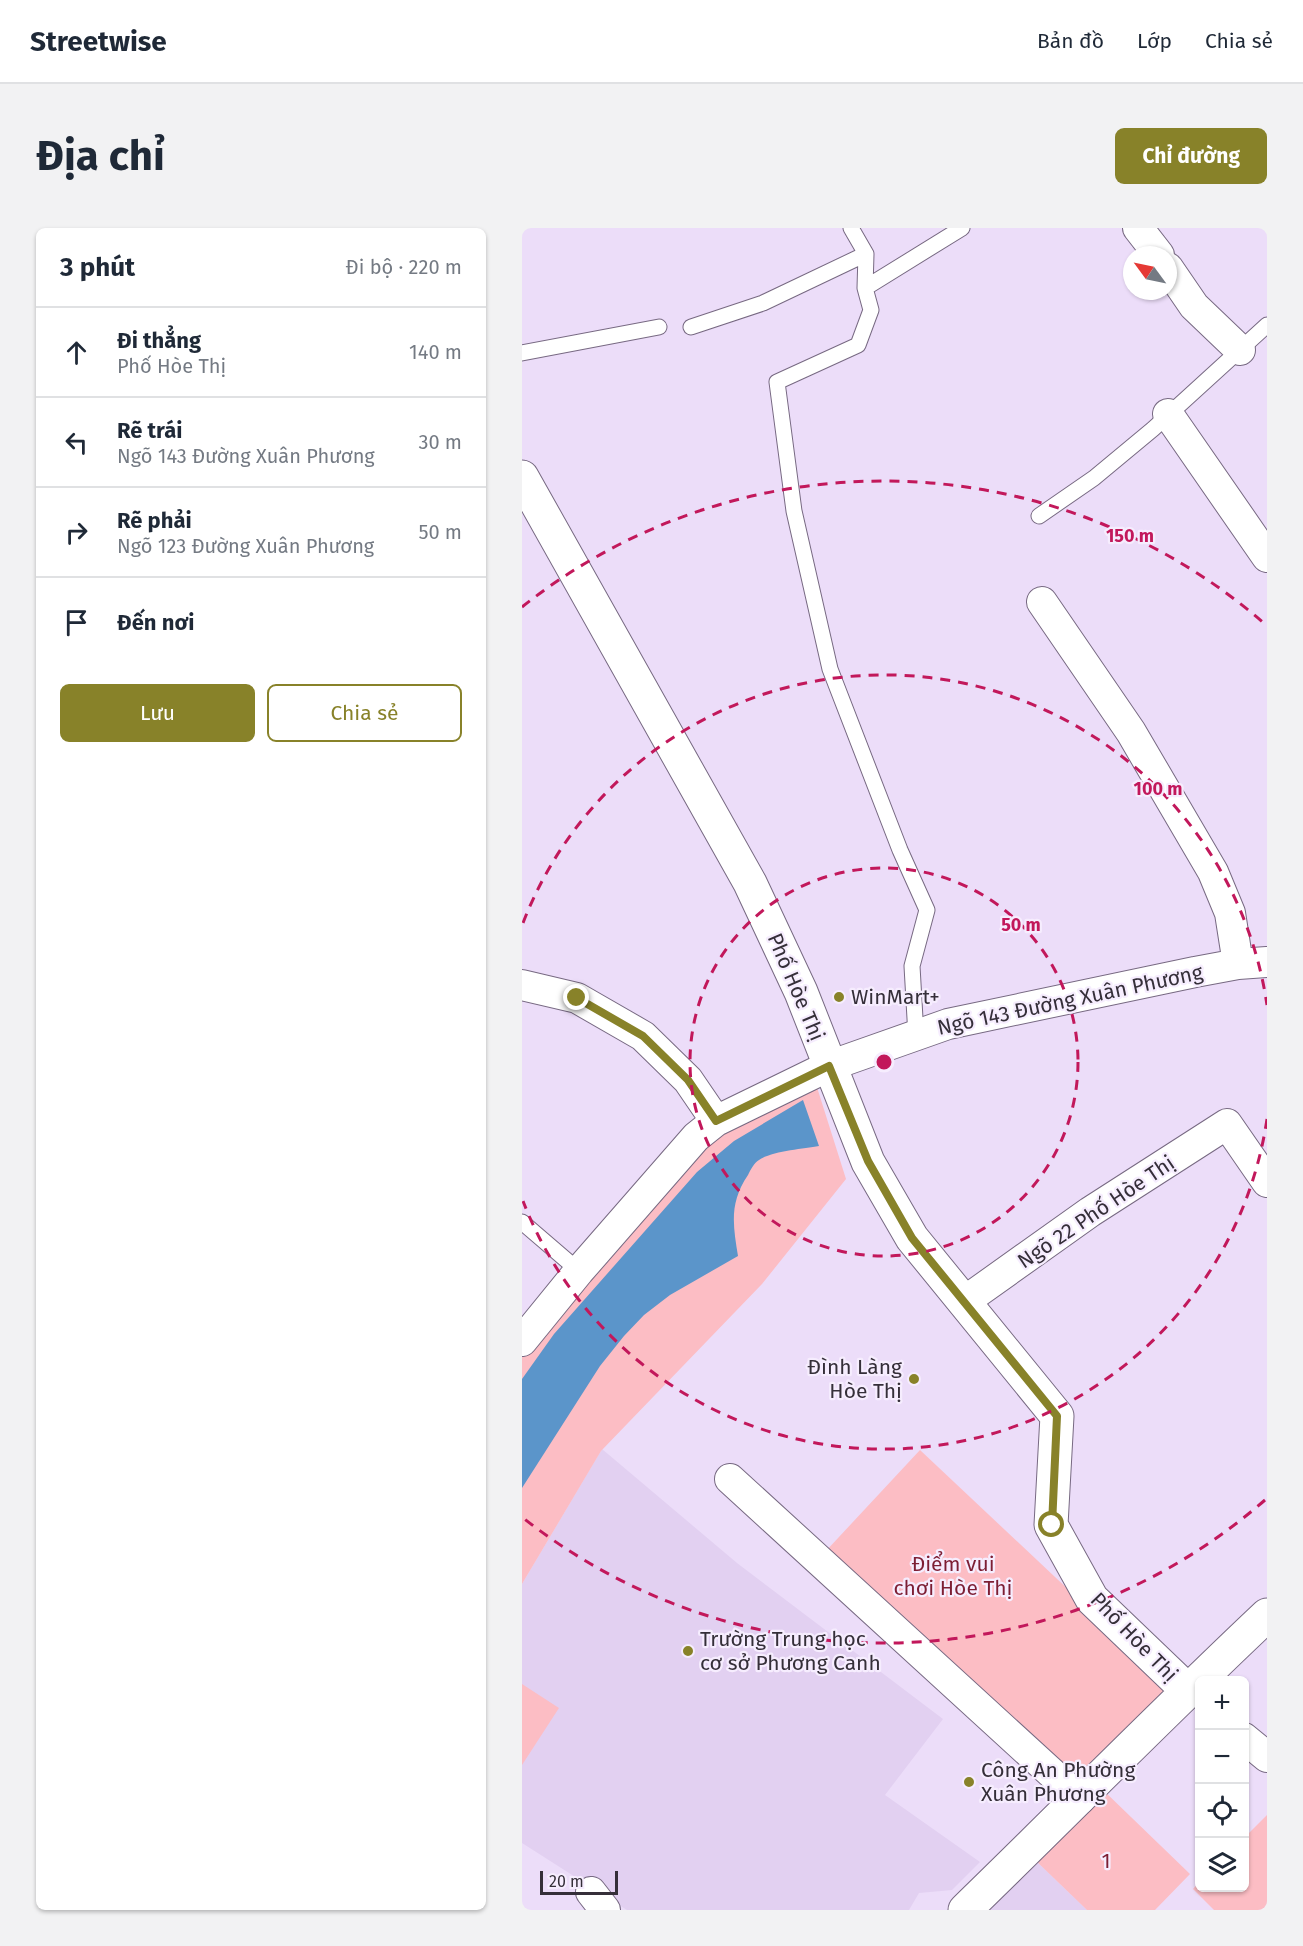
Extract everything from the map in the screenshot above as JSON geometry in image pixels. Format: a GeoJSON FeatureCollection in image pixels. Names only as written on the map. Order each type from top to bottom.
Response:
{"type":"FeatureCollection","features":[{"type":"Feature","properties":{"kind":"street"},"geometry":{"type":"LineString","coordinates":[[1138,228],[1152,246]]}},
{"type":"Feature","properties":{"kind":"street"},"geometry":{"type":"LineString","coordinates":[[1177,281],[1194,306],[1240,350]]}},
{"type":"Feature","properties":{"kind":"street"},"geometry":{"type":"LineString","coordinates":[[1168,414],[1267,557]]}},
{"type":"Feature","properties":{"kind":"street","name":"Phố Hòe Thị"},"geometry":{"type":"LineString","coordinates":[[522,477],[750,883],[801,992],[868,1161],[912,1238],[1057,1416],[1052,1525],[1092,1599],[1193,1696]]}},
{"type":"Feature","properties":{"kind":"street"},"geometry":{"type":"LineString","coordinates":[[1042,602],[1131,732],[1214,872],[1230,914],[1253,963]]}},
{"type":"Feature","properties":{"kind":"street","name":"Ngõ 143 Đường Xuân Phương"},"geometry":{"type":"LineString","coordinates":[[522,1341],[579,1271],[696,1137],[716,1121],[829,1066],[948,1024],[1253,963]]}},
{"type":"Feature","properties":{"kind":"street"},"geometry":{"type":"LineString","coordinates":[[522,985],[577,998],[643,1036],[688,1080],[716,1121]]}},
{"type":"Feature","properties":{"kind":"street","name":"Ngõ 22 Phố Hòe Thị"},"geometry":{"type":"LineString","coordinates":[[965,1301],[1090,1212],[1227,1124],[1267,1182]]}},
{"type":"Feature","properties":{"kind":"street"},"geometry":{"type":"LineString","coordinates":[[730,1479],[1080,1799]]}},
{"type":"Feature","properties":{"kind":"street"},"geometry":{"type":"LineString","coordinates":[[965,1910],[1080,1799],[1193,1696],[1267,1615]]}},
{"type":"Feature","properties":{"kind":"street"},"geometry":{"type":"LineString","coordinates":[[1249,1741],[1267,1757]]}},
{"type":"Feature","properties":{"kind":"lane"},"geometry":{"type":"LineString","coordinates":[[851,228],[866,254],[865,288],[872,310],[858,345],[777,382],[794,511],[830,669],[900,850],[927,910],[912,966],[916,1036]]}},
{"type":"Feature","properties":{"kind":"lane"},"geometry":{"type":"LineString","coordinates":[[865,288],[962,228]]}},
{"type":"Feature","properties":{"kind":"lane"},"geometry":{"type":"LineString","coordinates":[[691,327],[763,303],[866,254]]}},
{"type":"Feature","properties":{"kind":"lane"},"geometry":{"type":"LineString","coordinates":[[1039,516],[1094,478],[1267,326]]}},
{"type":"Feature","properties":{"kind":"lane"},"geometry":{"type":"LineString","coordinates":[[522,353],[659,327]]}},
{"type":"Feature","properties":{"kind":"lane"},"geometry":{"type":"LineString","coordinates":[[522,1222],[579,1271]]}},
{"type":"Feature","properties":{"kind":"shaded area","name":"Trường Trung học cơ sở Phương Canh"},"geometry":{"type":"Polygon","coordinates":[[[602,1449],[737,1563],[943,1719],[885,1795],[980,1862],[952,1890],[919,1893],[909,1910],[627,1910],[522,1843],[522,1584],[602,1449]]]}},
{"type":"Feature","properties":{"kind":"shaded area"},"geometry":{"type":"Polygon","coordinates":[[[1034,1859],[1087,1910],[986,1910],[1034,1859]]]}},
{"type":"Feature","properties":{"kind":"green space"},"geometry":{"type":"Polygon","coordinates":[[[815,1081],[846,1179],[762,1284],[601,1451],[522,1584],[522,1346],[695,1143],[815,1081]]]}},
{"type":"Feature","properties":{"kind":"green space","name":"Điểm vui chơi Hòe Thị"},"geometry":{"type":"Polygon","coordinates":[[[920,1450],[1175,1690],[1080,1792],[825,1552],[920,1450]]]}},
{"type":"Feature","properties":{"kind":"green space"},"geometry":{"type":"Polygon","coordinates":[[[522,1684],[559,1708],[522,1765],[522,1684]]]}},
{"type":"Feature","properties":{"kind":"green space","name":"1"},"geometry":{"type":"Polygon","coordinates":[[[1102,1789],[1190,1874],[1155,1910],[1087,1910],[1034,1859],[1102,1789]]]}},
{"type":"Feature","properties":{"kind":"green space"},"geometry":{"type":"Polygon","coordinates":[[[1267,1815],[1267,1910],[1214,1910],[1196,1892],[1249,1892],[1249,1833],[1267,1815]]]}},
{"type":"Feature","properties":{"kind":"water"},"geometry":{"type":"Polygon","coordinates":[[[803,1100],[819,1146],[772,1154],[759,1160],[751,1168],[735,1205],[734,1224],[738,1256],[670,1295],[644,1315],[624,1336],[600,1366],[522,1488],[522,1379],[554,1334],[697,1172],[734,1141],[803,1100]]]}},
{"type":"Feature","properties":{"kind":"place","name":"WinMart+"},"geometry":{"type":"Point","coordinates":[839,997]}},
{"type":"Feature","properties":{"kind":"place","name":"Đình Làng Hòe Thị"},"geometry":{"type":"Point","coordinates":[914,1379]}},
{"type":"Feature","properties":{"kind":"place","name":"Trường Trung học cơ sở Phương Canh"},"geometry":{"type":"Point","coordinates":[688,1651]}},
{"type":"Feature","properties":{"kind":"place","name":"Công An Phường Xuân Phương"},"geometry":{"type":"Point","coordinates":[969,1782]}},
{"type":"Feature","properties":{"kind":"route"},"geometry":{"type":"LineString","coordinates":[[577,998],[643,1036],[688,1080],[716,1121],[829,1066],[868,1161],[912,1238],[1057,1416],[1052,1525]]}}]}
